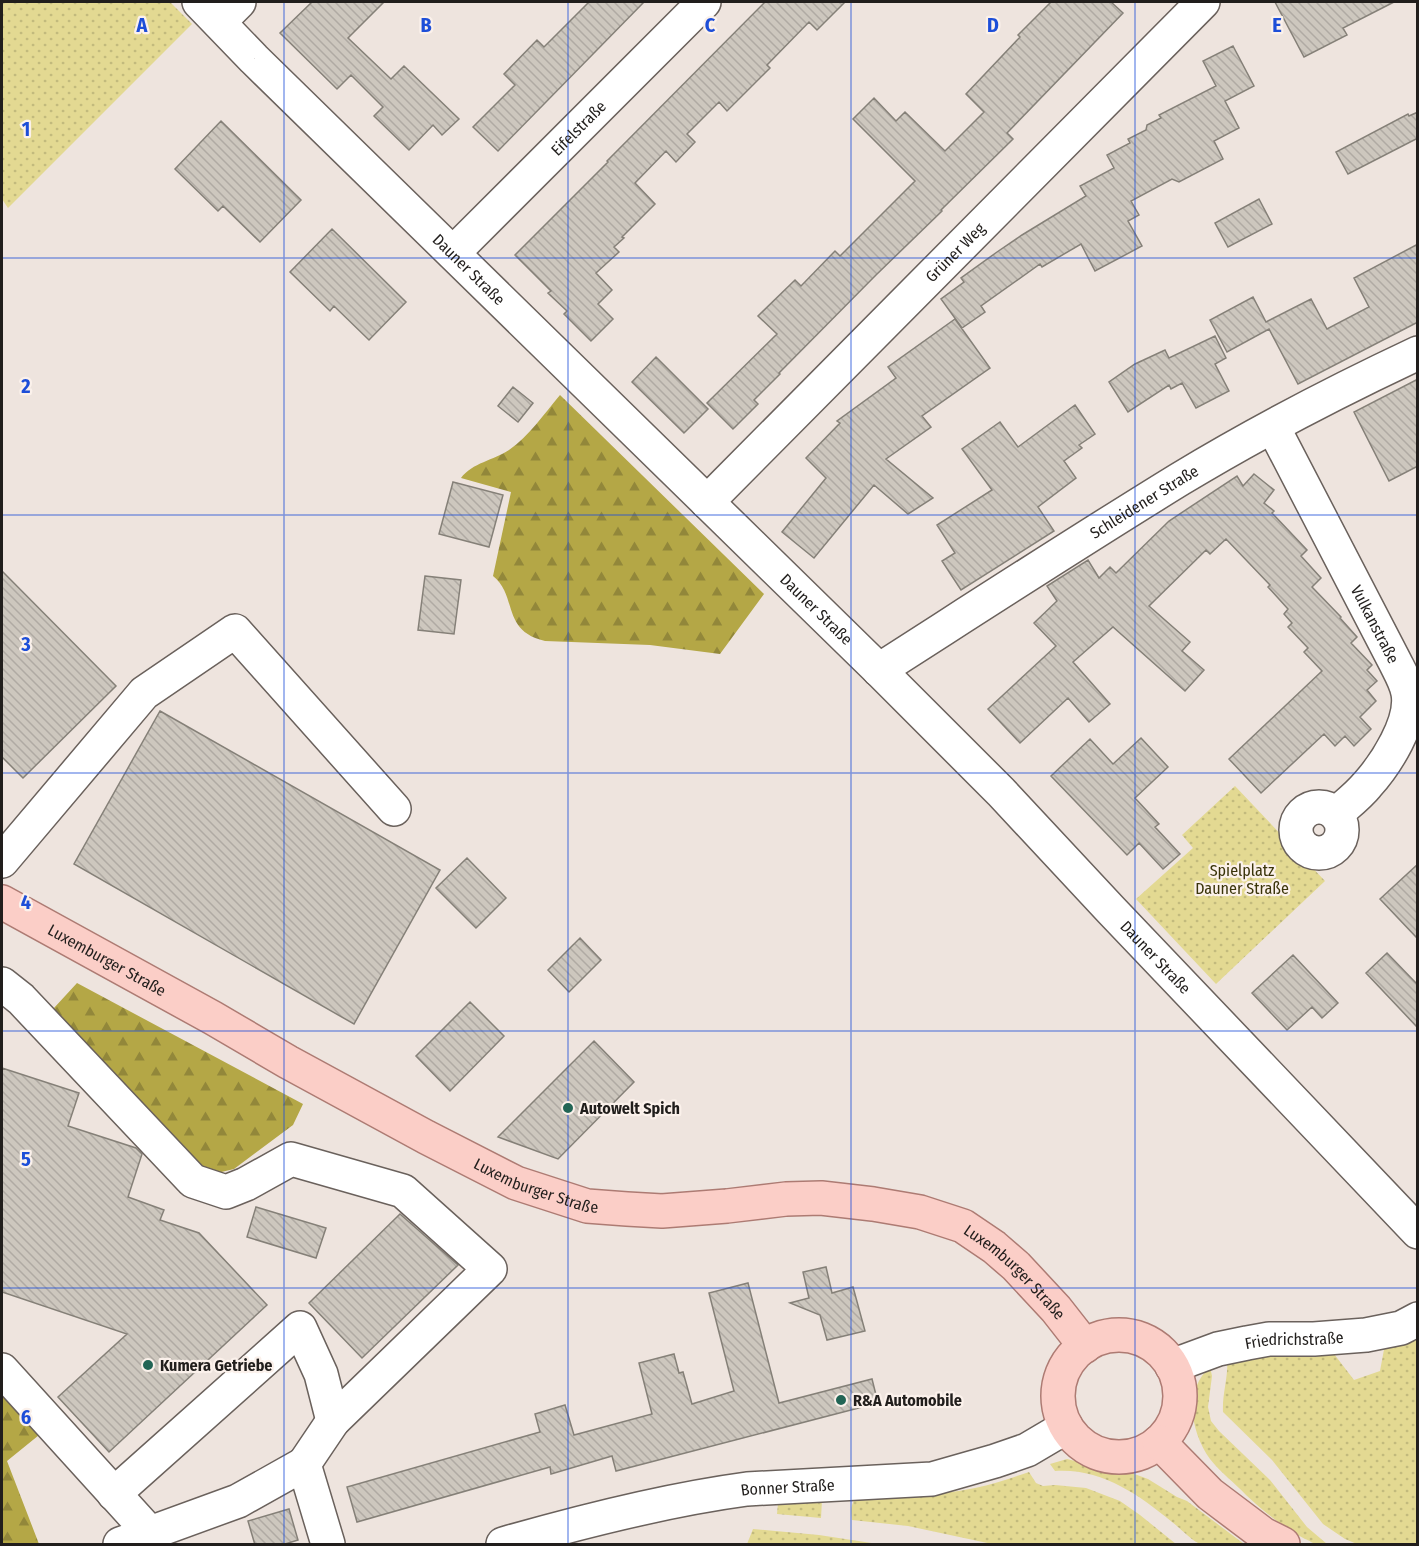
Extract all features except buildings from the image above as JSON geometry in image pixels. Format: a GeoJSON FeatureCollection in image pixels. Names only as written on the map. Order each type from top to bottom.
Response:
{"type":"FeatureCollection","features":[{"type":"Feature","properties":{"kind":"main road","name":"Luxemburger Straße"},"geometry":{"type":"LineString","coordinates":[[2,902],[426,1137],[516,1183],[550,1195],[587,1206],[662,1211],[786,1199],[821,1198],[920,1212],[963,1226],[994,1247],[1016,1266],[1056,1309],[1084,1346]]}},
{"type":"Feature","properties":{"kind":"main road"},"geometry":{"type":"LineString","coordinates":[[1123,1335],[1142,1340],[1159,1351],[1172,1366],[1179,1386],[1179,1406],[1172,1426],[1159,1442],[1144,1452],[1127,1457],[1109,1457],[1092,1451],[1077,1441],[1066,1427],[1059,1410],[1058,1392],[1062,1374],[1071,1358],[1084,1346],[1103,1337],[1123,1335]]}},
{"type":"Feature","properties":{"kind":"main road"},"geometry":{"type":"LineString","coordinates":[[1159,1442],[1210,1494],[1263,1534],[1283,1545]]}},
{"type":"Feature","properties":{"kind":"street","name":"Eifelstraße"},"geometry":{"type":"LineString","coordinates":[[453,253],[704,2]]}},
{"type":"Feature","properties":{"kind":"street","name":"Grüner Weg"},"geometry":{"type":"LineString","coordinates":[[707,502],[1203,2]]}},
{"type":"Feature","properties":{"kind":"street","name":"Dauner Straße"},"geometry":{"type":"LineString","coordinates":[[219,8],[254,58],[1001,792],[1418,1232]]}},
{"type":"Feature","properties":{"kind":"street","name":"Schleidener Straße"},"geometry":{"type":"LineString","coordinates":[[879,670],[1181,478],[1272,427],[1418,353]]}},
{"type":"Feature","properties":{"kind":"street","name":"Vulkanstraße"},"geometry":{"type":"LineString","coordinates":[[1272,427],[1395,662],[1408,693],[1406,717],[1390,755],[1367,786],[1336,814]]}},
{"type":"Feature","properties":{"kind":"street"},"geometry":{"type":"LineString","coordinates":[[2,861],[144,693],[235,631],[394,809]]}},
{"type":"Feature","properties":{"kind":"street"},"geometry":{"type":"LineString","coordinates":[[2,984],[21,999],[193,1181],[226,1192],[246,1184],[291,1159],[403,1191],[490,1269],[333,1422],[304,1464],[238,1501],[120,1545]]}},
{"type":"Feature","properties":{"kind":"street","name":"Friedrichstraße"},"geometry":{"type":"LineString","coordinates":[[1172,1366],[1218,1349],[1247,1343],[1269,1339],[1314,1339],[1366,1335],[1401,1328],[1418,1319]]}},
{"type":"Feature","properties":{"kind":"street"},"geometry":{"type":"LineString","coordinates":[[114,1494],[300,1328],[321,1374],[333,1422]]}},
{"type":"Feature","properties":{"kind":"street"},"geometry":{"type":"LineString","coordinates":[[2,1370],[150,1533]]}},
{"type":"Feature","properties":{"kind":"street","name":"Bonner Straße"},"geometry":{"type":"LineString","coordinates":[[503,1545],[635,1510],[721,1492],[932,1479],[1027,1450],[1066,1427]]}},
{"type":"Feature","properties":{"kind":"street"},"geometry":{"type":"LineString","coordinates":[[304,1464],[328,1545]]}},
{"type":"Feature","properties":{"kind":"green space"},"geometry":{"type":"Polygon","coordinates":[[[2,2],[170,2],[192,24],[8,208],[2,199],[2,2]]]}},
{"type":"Feature","properties":{"kind":"green space"},"geometry":{"type":"Polygon","coordinates":[[[560,395],[764,594],[720,654],[650,645],[545,641],[531,636],[516,621],[501,584],[493,576],[511,492],[461,478],[471,469],[509,450],[536,424],[560,395]]]}},
{"type":"Feature","properties":{"kind":"green space","name":"Spielplatz Dauner Straße"},"geometry":{"type":"Polygon","coordinates":[[[1235,786],[1325,881],[1216,984],[1136,899],[1193,848],[1182,835],[1235,786]]]}},
{"type":"Feature","properties":{"kind":"green space"},"geometry":{"type":"Polygon","coordinates":[[[77,983],[303,1104],[293,1125],[234,1169],[213,1174],[202,1171],[62,1025],[54,1008],[77,983]]]}},
{"type":"Feature","properties":{"kind":"green space"},"geometry":{"type":"Polygon","coordinates":[[[1417,1334],[1417,1544],[1357,1544],[1323,1524],[1272,1460],[1223,1412],[1227,1357],[1331,1350],[1354,1380],[1380,1371],[1385,1344],[1417,1334]]]}},
{"type":"Feature","properties":{"kind":"green space"},"geometry":{"type":"Polygon","coordinates":[[[1210,1367],[1212,1376],[1208,1407],[1211,1421],[1270,1480],[1307,1527],[1327,1544],[1314,1543],[1281,1524],[1253,1501],[1210,1459],[1198,1437],[1193,1400],[1201,1377],[1210,1367]]]}},
{"type":"Feature","properties":{"kind":"green space"},"geometry":{"type":"Polygon","coordinates":[[[2,1387],[44,1431],[7,1461],[39,1544],[2,1544],[2,1387]]]}},
{"type":"Feature","properties":{"kind":"green space"},"geometry":{"type":"Polygon","coordinates":[[[1067,1459],[1107,1472],[1129,1472],[1148,1479],[1187,1501],[1244,1544],[1206,1545],[1198,1543],[1146,1502],[1118,1485],[1088,1474],[1055,1471],[1050,1464],[1067,1459]]]}},
{"type":"Feature","properties":{"kind":"green space"},"geometry":{"type":"Polygon","coordinates":[[[1029,1472],[1036,1483],[1043,1486],[1086,1488],[1120,1501],[1176,1544],[992,1544],[908,1526],[852,1520],[851,1509],[855,1499],[960,1491],[989,1485],[1029,1472]]]}},
{"type":"Feature","properties":{"kind":"green space"},"geometry":{"type":"Polygon","coordinates":[[[822,1500],[821,1518],[777,1514],[778,1503],[822,1500]]]}},
{"type":"Feature","properties":{"kind":"green space"},"geometry":{"type":"Polygon","coordinates":[[[753,1529],[819,1535],[878,1544],[747,1544],[753,1529]]]}},
{"type":"Feature","properties":{"kind":"place","name":"Autowelt Spich"},"geometry":{"type":"Point","coordinates":[568,1108]}},
{"type":"Feature","properties":{"kind":"place","name":"Kumera Getriebe"},"geometry":{"type":"Point","coordinates":[148,1365]}},
{"type":"Feature","properties":{"kind":"place","name":"R&A Automobile"},"geometry":{"type":"Point","coordinates":[841,1400]}}]}
